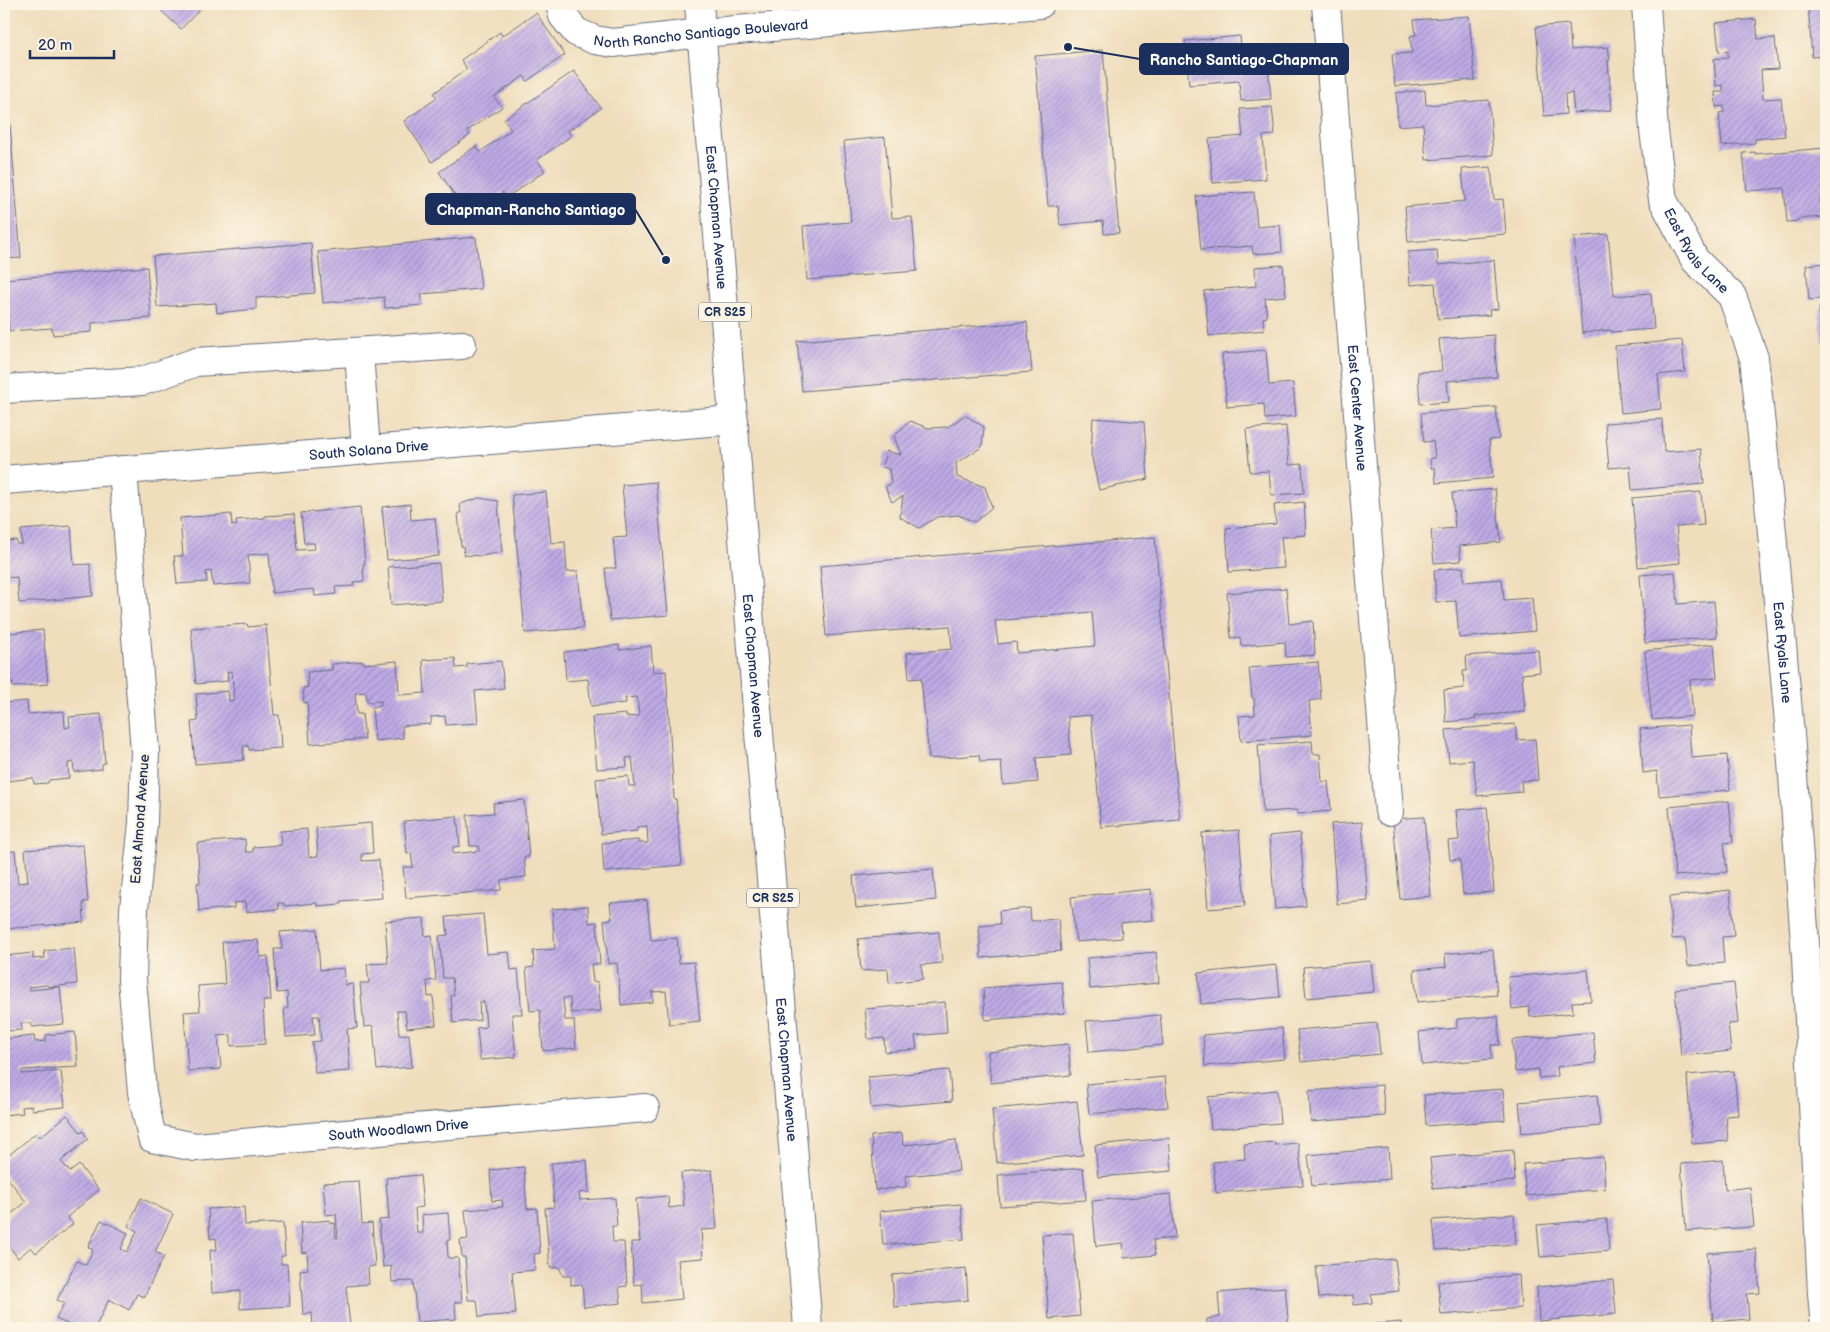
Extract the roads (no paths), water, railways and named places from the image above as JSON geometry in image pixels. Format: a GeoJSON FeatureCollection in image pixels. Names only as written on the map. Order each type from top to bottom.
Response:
{"type":"FeatureCollection","features":[{"type":"Feature","properties":{"kind":"street","name":"North Rancho Santiago Boulevard"},"geometry":{"type":"LineString","coordinates":[[560,4],[563,16],[576,32],[594,40],[614,43],[702,33],[1040,4]]}},
{"type":"Feature","properties":{"kind":"street","name":"East Chapman Avenue"},"geometry":{"type":"LineString","coordinates":[[699,4],[808,1328]]}},
{"type":"Feature","properties":{"kind":"street","name":"East Center Avenue"},"geometry":{"type":"LineString","coordinates":[[1326,4],[1389,811]]}},
{"type":"Feature","properties":{"kind":"street","name":"East Ryals Lane"},"geometry":{"type":"LineString","coordinates":[[1646,4],[1654,131],[1663,200],[1695,260],[1732,296],[1754,358],[1816,956],[1825,1328]]}},
{"type":"Feature","properties":{"kind":"street"},"geometry":{"type":"LineString","coordinates":[[4,389],[143,381],[196,362],[462,345]]}},
{"type":"Feature","properties":{"kind":"street"},"geometry":{"type":"LineString","coordinates":[[359,352],[366,450]]}},
{"type":"Feature","properties":{"kind":"street","name":"South Solana Drive"},"geometry":{"type":"LineString","coordinates":[[4,480],[734,420]]}},
{"type":"Feature","properties":{"kind":"street","name":"East Almond Avenue"},"geometry":{"type":"LineString","coordinates":[[123,470],[145,751],[143,823],[134,909],[132,979],[142,1092],[152,1138]]}},
{"type":"Feature","properties":{"kind":"street","name":"South Woodlawn Drive"},"geometry":{"type":"LineString","coordinates":[[152,1138],[195,1147],[645,1108]]}},
{"type":"Feature","properties":{"kind":"place","name":"Rancho Santiago-Chapman"},"geometry":{"type":"Point","coordinates":[1068,47]}},
{"type":"Feature","properties":{"kind":"place","name":"Chapman-Rancho Santiago"},"geometry":{"type":"Point","coordinates":[666,260]}}]}
